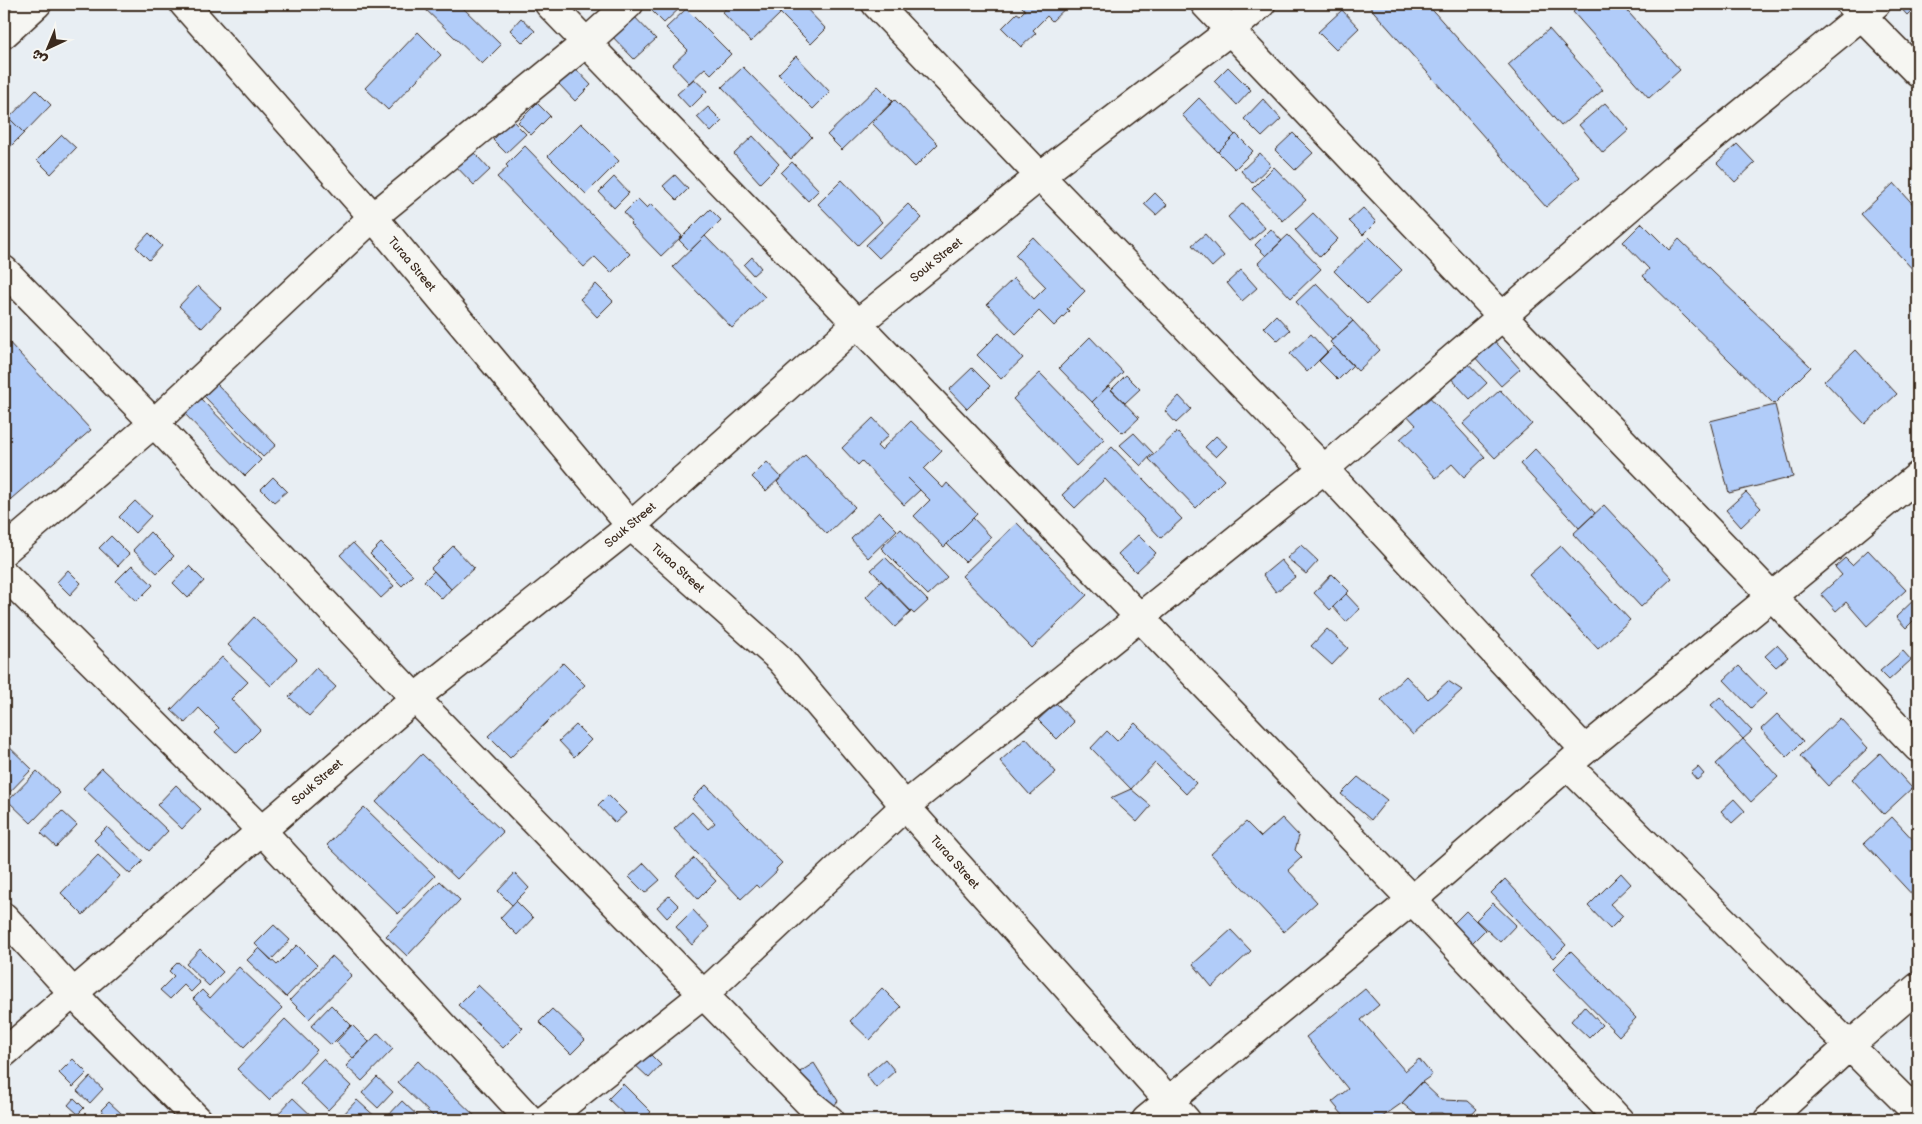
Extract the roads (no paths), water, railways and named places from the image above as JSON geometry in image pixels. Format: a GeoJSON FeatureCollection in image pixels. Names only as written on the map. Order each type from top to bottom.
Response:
{"type":"FeatureCollection","features":[{"type":"Feature","properties":{"kind":"street"},"geometry":{"type":"LineString","coordinates":[[4,34],[38,4]]}},
{"type":"Feature","properties":{"kind":"street","name":"Turaa Street"},"geometry":{"type":"LineString","coordinates":[[184,4],[373,217],[630,526],[780,659],[905,806],[1186,1120]]}},
{"type":"Feature","properties":{"kind":"street"},"geometry":{"type":"LineString","coordinates":[[549,4],[1412,900],[1620,1120]]}},
{"type":"Feature","properties":{"kind":"street"},"geometry":{"type":"LineString","coordinates":[[4,551],[154,423],[373,217],[587,42],[629,4]]}},
{"type":"Feature","properties":{"kind":"street"},"geometry":{"type":"LineString","coordinates":[[876,4],[1324,469],[1576,758],[1849,1046],[1918,1114]]}},
{"type":"Feature","properties":{"kind":"street"},"geometry":{"type":"LineString","coordinates":[[1205,4],[1918,748]]}},
{"type":"Feature","properties":{"kind":"street","name":"Souk Street"},"geometry":{"type":"LineString","coordinates":[[4,1053],[415,698],[630,526],[858,323],[1040,176],[1231,30],[1261,4]]}},
{"type":"Feature","properties":{"kind":"street"},"geometry":{"type":"LineString","coordinates":[[545,1120],[704,994],[905,806],[1324,469],[1863,8],[1918,73]]}},
{"type":"Feature","properties":{"kind":"street"},"geometry":{"type":"LineString","coordinates":[[4,270],[154,423],[415,698],[810,1104],[830,1120]]}},
{"type":"Feature","properties":{"kind":"street"},"geometry":{"type":"LineString","coordinates":[[1146,1120],[1412,900],[1576,758],[1918,476]]}},
{"type":"Feature","properties":{"kind":"street"},"geometry":{"type":"LineString","coordinates":[[4,574],[261,830],[530,1120]]}},
{"type":"Feature","properties":{"kind":"street"},"geometry":{"type":"LineString","coordinates":[[4,917],[73,993],[198,1120]]}},
{"type":"Feature","properties":{"kind":"street"},"geometry":{"type":"LineString","coordinates":[[1768,1120],[1849,1046],[1918,987]]}}]}
